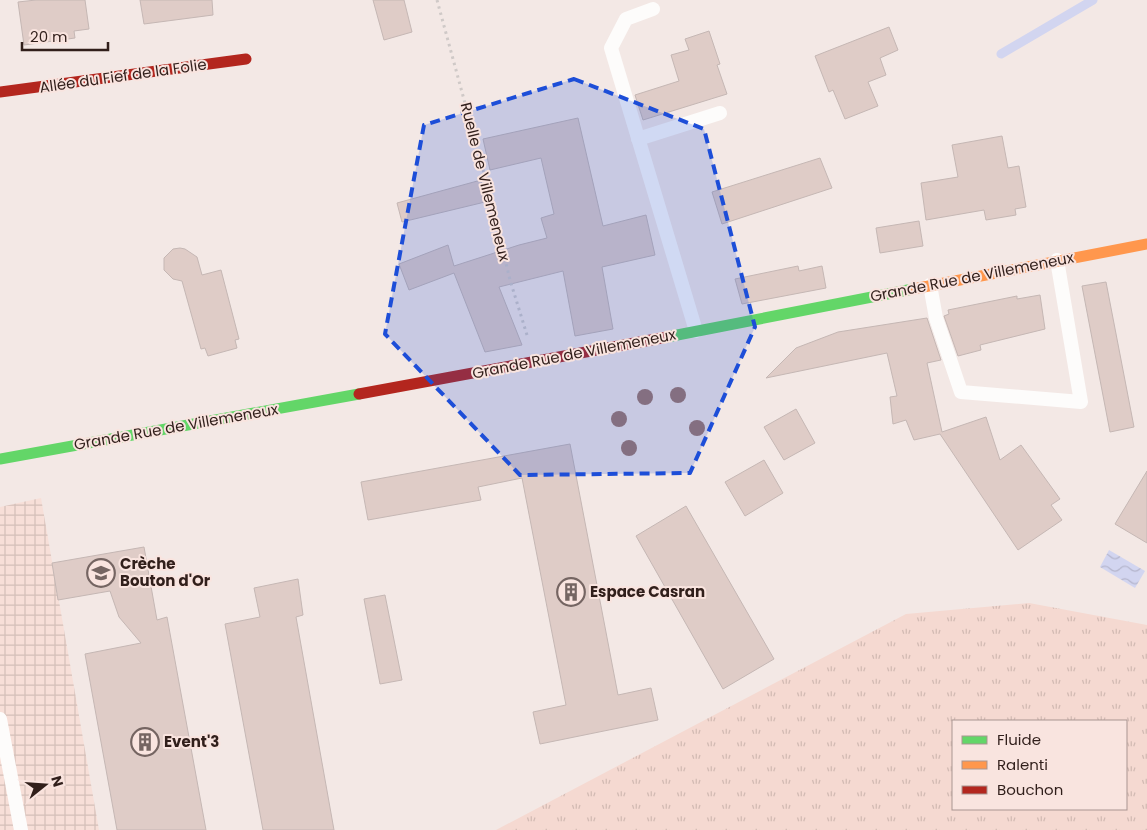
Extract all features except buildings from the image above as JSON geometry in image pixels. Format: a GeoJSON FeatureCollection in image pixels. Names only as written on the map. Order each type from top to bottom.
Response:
{"type":"FeatureCollection","features":[{"type":"Feature","properties":{"kind":"main road","name":"Allée du Fief de la Folie"},"geometry":{"type":"LineString","coordinates":[[0,92],[246,59]]}},
{"type":"Feature","properties":{"kind":"main road","name":"Grande Rue de Villemeneux"},"geometry":{"type":"LineString","coordinates":[[0,459],[535,362],[1147,244]]}},
{"type":"Feature","properties":{"kind":"lane"},"geometry":{"type":"LineString","coordinates":[[653,9],[626,19],[611,48],[696,331]]}},
{"type":"Feature","properties":{"kind":"lane"},"geometry":{"type":"LineString","coordinates":[[638,139],[720,113]]}},
{"type":"Feature","properties":{"kind":"lane"},"geometry":{"type":"LineString","coordinates":[[930,286],[936,318],[961,392],[1081,402],[1057,260]]}},
{"type":"Feature","properties":{"kind":"lane"},"geometry":{"type":"LineString","coordinates":[[0,719],[21,830]]}},
{"type":"Feature","properties":{"kind":"path","name":"Ruelle de Villemeneux"},"geometry":{"type":"LineString","coordinates":[[437,0],[488,188],[510,280],[535,362]]}},
{"type":"Feature","properties":{"kind":"highlighted area"},"geometry":{"type":"Polygon","coordinates":[[[574,79],[704,129],[755,327],[690,473],[520,475],[385,334],[424,125],[574,79]]]}},
{"type":"Feature","properties":{"kind":"shaded area"},"geometry":{"type":"Polygon","coordinates":[[[41,498],[99,830],[0,830],[0,507],[41,498]]]}},
{"type":"Feature","properties":{"kind":"green space"},"geometry":{"type":"Polygon","coordinates":[[[1029,603],[1147,625],[1147,830],[496,830],[906,614],[1029,603]]]}},
{"type":"Feature","properties":{"kind":"water"},"geometry":{"type":"Polygon","coordinates":[[[1109,550],[1145,571],[1135,588],[1100,567],[1109,550]]]}},
{"type":"Feature","properties":{"kind":"waterway"},"geometry":{"type":"LineString","coordinates":[[1001,54],[1093,0]]}},
{"type":"Feature","properties":{"kind":"traffic: fast"},"geometry":{"type":"LineString","coordinates":[[667,337],[913,289]]}},
{"type":"Feature","properties":{"kind":"traffic: fast"},"geometry":{"type":"LineString","coordinates":[[0,459],[359,394]]}},
{"type":"Feature","properties":{"kind":"traffic: slow"},"geometry":{"type":"LineString","coordinates":[[913,289],[1147,244]]}},
{"type":"Feature","properties":{"kind":"traffic: jam"},"geometry":{"type":"LineString","coordinates":[[0,92],[246,59]]}},
{"type":"Feature","properties":{"kind":"traffic: jam"},"geometry":{"type":"LineString","coordinates":[[359,394],[667,337]]}},
{"type":"Feature","properties":{"kind":"place","name":"Crèche Bouton d'Or"},"geometry":{"type":"Point","coordinates":[101,573]}},
{"type":"Feature","properties":{"kind":"place","name":"Espace Casran"},"geometry":{"type":"Point","coordinates":[571,592]}},
{"type":"Feature","properties":{"kind":"place","name":"Event'3"},"geometry":{"type":"Point","coordinates":[145,742]}}]}
